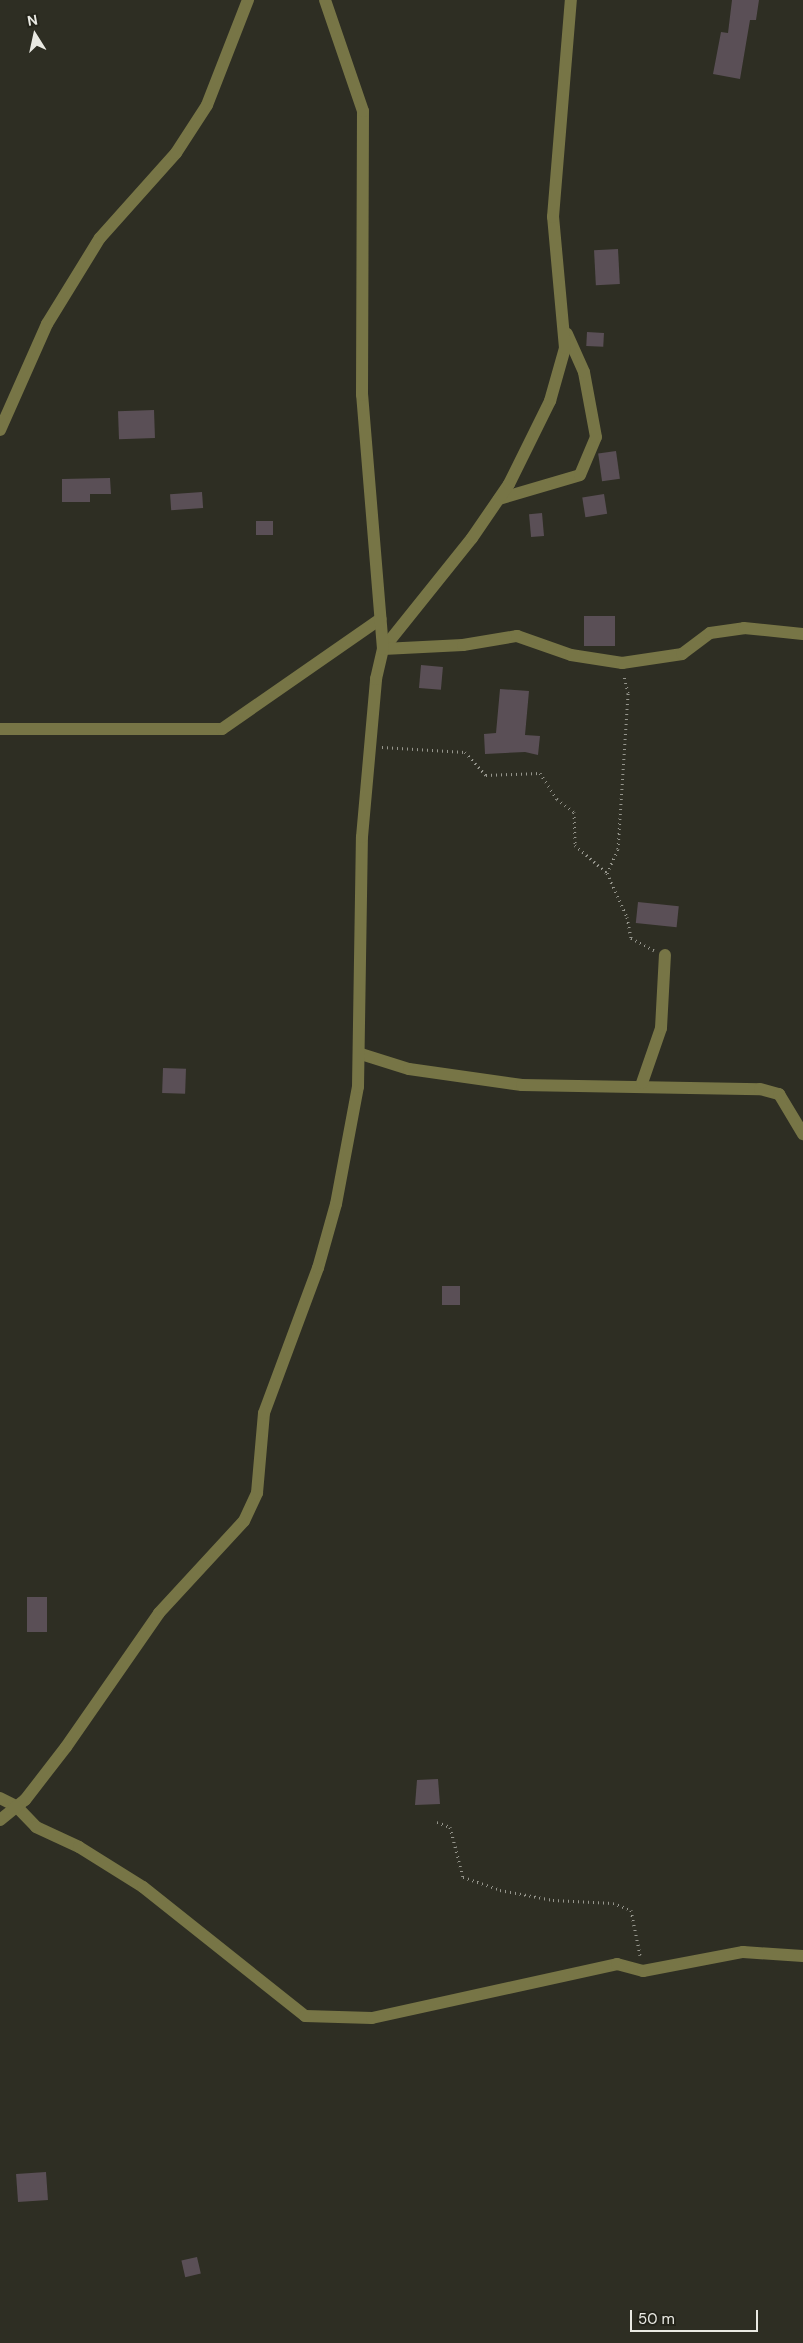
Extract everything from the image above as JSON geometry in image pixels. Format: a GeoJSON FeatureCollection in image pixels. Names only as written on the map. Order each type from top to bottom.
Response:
{"type":"FeatureCollection","features":[{"type":"Feature","properties":{"kind":"street"},"geometry":{"type":"LineString","coordinates":[[0,430],[47,324],[100,238],[176,153],[207,105],[248,0]]}},
{"type":"Feature","properties":{"kind":"street"},"geometry":{"type":"LineString","coordinates":[[0,1820],[16,1806],[66,1747],[137,1640],[244,1521],[257,1493],[264,1413],[318,1268],[336,1204],[361,1054],[362,837],[369,746],[383,648],[362,395],[363,111],[325,0]]}},
{"type":"Feature","properties":{"kind":"street"},"geometry":{"type":"LineString","coordinates":[[383,648],[499,499],[550,401],[565,348],[553,217],[571,0]]}},
{"type":"Feature","properties":{"kind":"street"},"geometry":{"type":"LineString","coordinates":[[499,499],[580,475],[596,437],[584,372],[564,324]]}},
{"type":"Feature","properties":{"kind":"street"},"geometry":{"type":"LineString","coordinates":[[0,729],[222,728],[380,619]]}},
{"type":"Feature","properties":{"kind":"street"},"geometry":{"type":"LineString","coordinates":[[383,648],[463,645],[518,636],[571,655],[622,663],[682,654],[710,633],[744,628],[803,634]]}},
{"type":"Feature","properties":{"kind":"street"},"geometry":{"type":"LineString","coordinates":[[642,1083],[661,1028],[665,955]]}},
{"type":"Feature","properties":{"kind":"street"},"geometry":{"type":"LineString","coordinates":[[361,1054],[409,1069],[522,1085],[642,1083],[726,1092],[760,1089],[779,1094],[803,1134]]}},
{"type":"Feature","properties":{"kind":"street"},"geometry":{"type":"LineString","coordinates":[[0,1798],[16,1806],[36,1827],[79,1847],[143,1887],[305,2016],[372,2018],[617,1964],[643,1970],[743,1952],[803,1956]]}},
{"type":"Feature","properties":{"kind":"path"},"geometry":{"type":"LineString","coordinates":[[607,873],[618,849],[623,786],[628,693],[622,663]]}},
{"type":"Feature","properties":{"kind":"path"},"geometry":{"type":"LineString","coordinates":[[369,746],[466,752],[486,775],[540,773],[557,799],[574,812],[575,845],[607,873],[628,916],[631,938],[665,955]]}},
{"type":"Feature","properties":{"kind":"path"},"geometry":{"type":"LineString","coordinates":[[436,1822],[450,1827],[463,1877],[500,1890],[553,1900],[613,1903],[631,1910],[643,1970]]}},
{"type":"Feature","properties":{"kind":"building"},"geometry":{"type":"Polygon","coordinates":[[[732,0],[759,0],[756,20],[750,20],[740,79],[713,74],[721,32],[728,33],[732,0]]]}},
{"type":"Feature","properties":{"kind":"building"},"geometry":{"type":"Polygon","coordinates":[[[618,249],[620,284],[596,285],[594,250],[618,249]]]}},
{"type":"Feature","properties":{"kind":"building"},"geometry":{"type":"Polygon","coordinates":[[[587,332],[604,333],[603,347],[586,346],[587,332]]]}},
{"type":"Feature","properties":{"kind":"building"},"geometry":{"type":"Polygon","coordinates":[[[154,410],[155,438],[119,439],[118,411],[154,410]]]}},
{"type":"Feature","properties":{"kind":"building"},"geometry":{"type":"Polygon","coordinates":[[[616,451],[620,479],[602,481],[598,454],[616,451]]]}},
{"type":"Feature","properties":{"kind":"building"},"geometry":{"type":"Polygon","coordinates":[[[110,478],[111,494],[90,494],[90,502],[62,502],[62,479],[110,478]]]}},
{"type":"Feature","properties":{"kind":"building"},"geometry":{"type":"Polygon","coordinates":[[[202,492],[203,508],[171,510],[170,494],[202,492]]]}},
{"type":"Feature","properties":{"kind":"building"},"geometry":{"type":"Polygon","coordinates":[[[604,494],[607,514],[585,517],[582,497],[604,494]]]}},
{"type":"Feature","properties":{"kind":"building"},"geometry":{"type":"Polygon","coordinates":[[[542,513],[544,536],[531,537],[529,514],[542,513]]]}},
{"type":"Feature","properties":{"kind":"building"},"geometry":{"type":"Polygon","coordinates":[[[256,521],[273,521],[273,535],[256,535],[256,521]]]}},
{"type":"Feature","properties":{"kind":"building"},"geometry":{"type":"Polygon","coordinates":[[[584,616],[615,616],[615,646],[584,646],[584,616]]]}},
{"type":"Feature","properties":{"kind":"building"},"geometry":{"type":"Polygon","coordinates":[[[421,665],[443,667],[441,690],[419,688],[421,665]]]}},
{"type":"Feature","properties":{"kind":"building"},"geometry":{"type":"Polygon","coordinates":[[[500,689],[529,691],[525,735],[540,736],[538,755],[525,752],[485,754],[484,734],[496,733],[500,689]]]}},
{"type":"Feature","properties":{"kind":"building"},"geometry":{"type":"Polygon","coordinates":[[[638,902],[679,906],[677,927],[636,923],[638,902]]]}},
{"type":"Feature","properties":{"kind":"building"},"geometry":{"type":"Polygon","coordinates":[[[163,1068],[186,1069],[185,1094],[162,1093],[163,1068]]]}},
{"type":"Feature","properties":{"kind":"building"},"geometry":{"type":"Polygon","coordinates":[[[442,1286],[460,1286],[460,1305],[442,1305],[442,1286]]]}},
{"type":"Feature","properties":{"kind":"building"},"geometry":{"type":"Polygon","coordinates":[[[27,1597],[47,1597],[47,1632],[27,1632],[27,1597]]]}},
{"type":"Feature","properties":{"kind":"building"},"geometry":{"type":"Polygon","coordinates":[[[438,1779],[440,1804],[415,1805],[417,1780],[438,1779]]]}},
{"type":"Feature","properties":{"kind":"building"},"geometry":{"type":"Polygon","coordinates":[[[46,2172],[48,2200],[18,2202],[16,2174],[46,2172]]]}},
{"type":"Feature","properties":{"kind":"building"},"geometry":{"type":"Polygon","coordinates":[[[197,2257],[201,2274],[185,2277],[181,2261],[197,2257]]]}}]}
